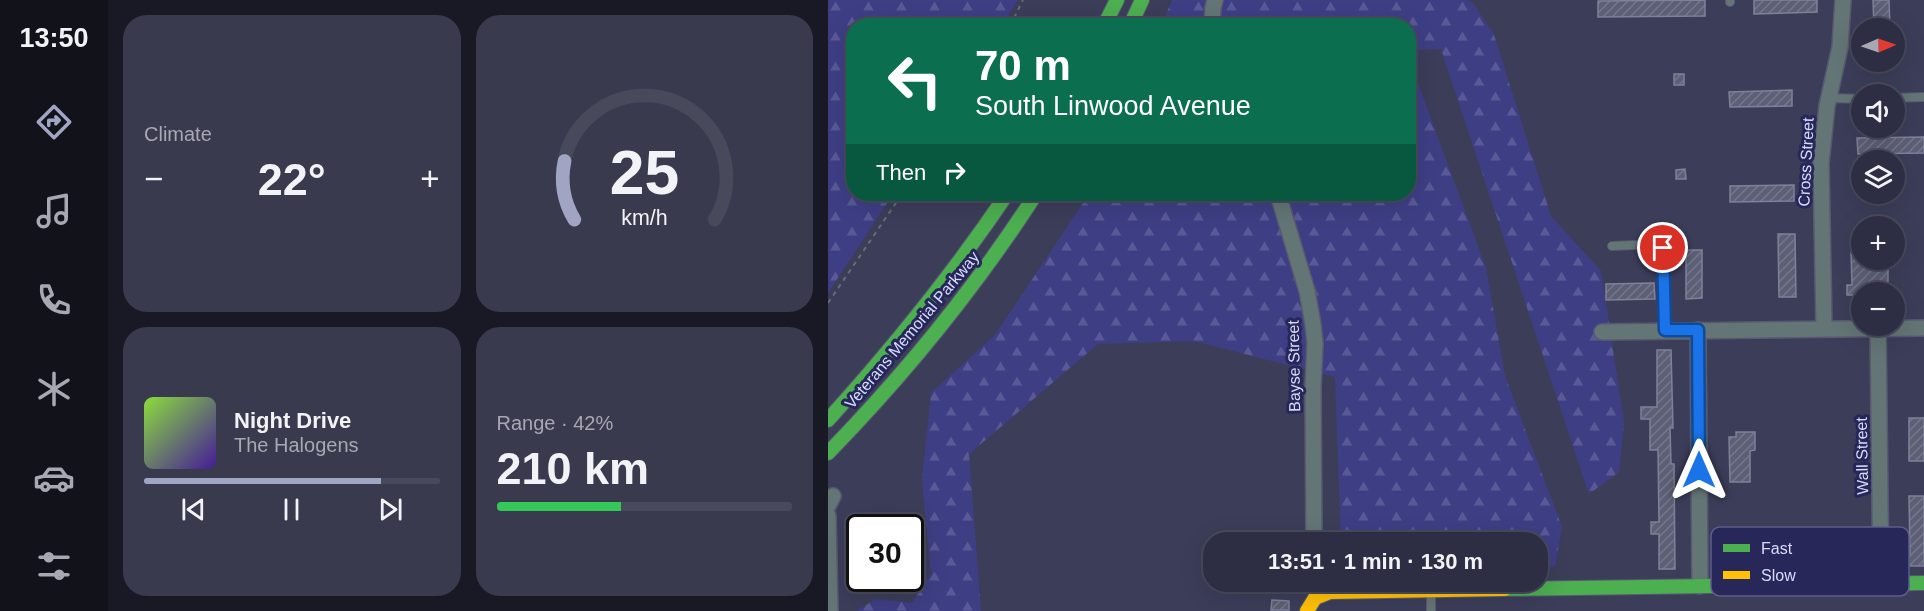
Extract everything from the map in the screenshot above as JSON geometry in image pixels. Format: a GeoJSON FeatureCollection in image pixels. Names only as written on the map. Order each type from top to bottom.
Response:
{"type":"FeatureCollection","features":[{"type":"Feature","properties":{"kind":"main road"},"geometry":{"type":"LineString","coordinates":[[1108,18],[1117,0]]}},
{"type":"Feature","properties":{"kind":"main road"},"geometry":{"type":"LineString","coordinates":[[1134,18],[1142,0]]}},
{"type":"Feature","properties":{"kind":"main road","name":"Veterans Memorial Parkway"},"geometry":{"type":"LineString","coordinates":[[828,420],[902,336],[955,269],[1002,201]]}},
{"type":"Feature","properties":{"kind":"main road","name":"Veterans Memorial Parkway"},"geometry":{"type":"LineString","coordinates":[[828,453],[952,314],[1007,240],[1032,201]]}},
{"type":"Feature","properties":{"kind":"main road"},"geometry":{"type":"LineString","coordinates":[[828,470],[911,376],[938,341],[952,314]]}},
{"type":"Feature","properties":{"kind":"main road"},"geometry":{"type":"LineString","coordinates":[[1909,583],[1924,583]]}},
{"type":"Feature","properties":{"kind":"main road"},"geometry":{"type":"LineString","coordinates":[[1548,588],[1711,586]]}},
{"type":"Feature","properties":{"kind":"main road"},"geometry":{"type":"LineString","coordinates":[[1307,611],[1314,592]]}},
{"type":"Feature","properties":{"kind":"street"},"geometry":{"type":"LineString","coordinates":[[1212,18],[1215,0]]}},
{"type":"Feature","properties":{"kind":"street","name":"Cross Street"},"geometry":{"type":"LineString","coordinates":[[1824,328],[1822,139],[1840,47],[1843,0]]}},
{"type":"Feature","properties":{"kind":"street","name":"Bayse Street"},"geometry":{"type":"LineString","coordinates":[[1280,201],[1307,291],[1315,343],[1314,532]]}},
{"type":"Feature","properties":{"kind":"street"},"geometry":{"type":"LineString","coordinates":[[1602,332],[1851,328]]}},
{"type":"Feature","properties":{"kind":"street"},"geometry":{"type":"LineString","coordinates":[[1905,328],[1924,328]]}},
{"type":"Feature","properties":{"kind":"street"},"geometry":{"type":"LineString","coordinates":[[1698,330],[1700,586]]}},
{"type":"Feature","properties":{"kind":"street","name":"Wall Street"},"geometry":{"type":"LineString","coordinates":[[1878,336],[1880,527]]}},
{"type":"Feature","properties":{"kind":"street"},"geometry":{"type":"LineString","coordinates":[[828,516],[830,611]]}},
{"type":"Feature","properties":{"kind":"lane"},"geometry":{"type":"LineString","coordinates":[[1905,98],[1924,97]]}},
{"type":"Feature","properties":{"kind":"lane"},"geometry":{"type":"LineString","coordinates":[[1829,98],[1851,99]]}},
{"type":"Feature","properties":{"kind":"lane"},"geometry":{"type":"LineString","coordinates":[[1612,246],[1656,244],[1663,248],[1665,330]]}},
{"type":"Feature","properties":{"kind":"lane"},"geometry":{"type":"LineString","coordinates":[[1431,592],[1431,611]]}},
{"type":"Feature","properties":{"kind":"path"},"geometry":{"type":"LineString","coordinates":[[1014,18],[1023,0]]}},
{"type":"Feature","properties":{"kind":"path"},"geometry":{"type":"LineString","coordinates":[[828,303],[897,201]]}},
{"type":"Feature","properties":{"kind":"green space"},"geometry":{"type":"Polygon","coordinates":[[[828,0],[1018,0],[1006,18],[846,18],[846,201],[888,201],[828,293],[828,0]]]}},
{"type":"Feature","properties":{"kind":"green space"},"geometry":{"type":"Polygon","coordinates":[[[1172,0],[1467,0],[1473,3],[1494,35],[1551,216],[1601,271],[1624,422],[1619,472],[1589,494],[1441,49],[1416,50],[1416,18],[1164,18],[1172,0]]]}},
{"type":"Feature","properties":{"kind":"green space"},"geometry":{"type":"Polygon","coordinates":[[[1416,78],[1486,268],[1505,376],[1562,527],[1555,567],[1548,567],[1548,532],[1341,532],[1335,377],[1194,341],[1098,344],[969,454],[981,611],[857,611],[875,599],[912,603],[919,592],[924,592],[924,585],[931,574],[922,479],[931,393],[995,335],[1084,201],[1416,201],[1416,78]]]}},
{"type":"Feature","properties":{"kind":"building"},"geometry":{"type":"Polygon","coordinates":[[[1705,0],[1705,16],[1598,17],[1598,1],[1705,0]]]}},
{"type":"Feature","properties":{"kind":"building"},"geometry":{"type":"Polygon","coordinates":[[[1754,0],[1817,0],[1817,12],[1754,14],[1754,0]]]}},
{"type":"Feature","properties":{"kind":"building"},"geometry":{"type":"Polygon","coordinates":[[[1873,0],[1889,0],[1890,18],[1874,18],[1873,0]]]}},
{"type":"Feature","properties":{"kind":"building"},"geometry":{"type":"Polygon","coordinates":[[[1674,74],[1684,74],[1684,85],[1674,85],[1674,74]]]}},
{"type":"Feature","properties":{"kind":"building"},"geometry":{"type":"Polygon","coordinates":[[[1792,90],[1792,106],[1730,107],[1729,92],[1792,90]]]}},
{"type":"Feature","properties":{"kind":"building"},"geometry":{"type":"Polygon","coordinates":[[[1924,137],[1924,153],[1905,153],[1905,150],[1858,150],[1857,138],[1924,137]]]}},
{"type":"Feature","properties":{"kind":"building"},"geometry":{"type":"Polygon","coordinates":[[[1685,169],[1686,179],[1676,179],[1676,170],[1685,169]]]}},
{"type":"Feature","properties":{"kind":"building"},"geometry":{"type":"Polygon","coordinates":[[[1794,185],[1794,201],[1730,202],[1730,186],[1794,185]]]}},
{"type":"Feature","properties":{"kind":"building"},"geometry":{"type":"Polygon","coordinates":[[[1778,234],[1795,234],[1796,297],[1779,297],[1778,234]]]}},
{"type":"Feature","properties":{"kind":"building"},"geometry":{"type":"Polygon","coordinates":[[[1686,250],[1702,250],[1702,298],[1686,299],[1686,250]]]}},
{"type":"Feature","properties":{"kind":"building"},"geometry":{"type":"Polygon","coordinates":[[[1852,270],[1888,270],[1888,282],[1852,282],[1852,270]]]}},
{"type":"Feature","properties":{"kind":"building"},"geometry":{"type":"Polygon","coordinates":[[[1654,283],[1655,299],[1606,300],[1606,284],[1654,283]]]}},
{"type":"Feature","properties":{"kind":"building"},"geometry":{"type":"Polygon","coordinates":[[[1847,285],[1851,285],[1851,295],[1847,295],[1847,285]]]}},
{"type":"Feature","properties":{"kind":"building"},"geometry":{"type":"Polygon","coordinates":[[[1657,350],[1671,350],[1673,428],[1670,428],[1671,464],[1674,464],[1675,569],[1659,569],[1659,534],[1651,534],[1651,522],[1659,522],[1658,450],[1650,450],[1650,419],[1641,419],[1641,407],[1657,407],[1657,350]]]}},
{"type":"Feature","properties":{"kind":"building"},"geometry":{"type":"Polygon","coordinates":[[[1909,418],[1924,418],[1924,461],[1909,461],[1909,418]]]}},
{"type":"Feature","properties":{"kind":"building"},"geometry":{"type":"Polygon","coordinates":[[[1736,432],[1755,432],[1755,450],[1750,451],[1750,482],[1730,482],[1729,437],[1736,437],[1736,432]]]}},
{"type":"Feature","properties":{"kind":"building"},"geometry":{"type":"Polygon","coordinates":[[[1909,496],[1924,496],[1924,566],[1909,566],[1909,496]]]}},
{"type":"Feature","properties":{"kind":"building"},"geometry":{"type":"Polygon","coordinates":[[[1272,600],[1289,601],[1289,610],[1271,610],[1272,600]]]}},
{"type":"Feature","properties":{"kind":"traffic: fast"},"geometry":{"type":"LineString","coordinates":[[1108,18],[1117,0]]}},
{"type":"Feature","properties":{"kind":"traffic: fast"},"geometry":{"type":"LineString","coordinates":[[1134,18],[1142,0]]}},
{"type":"Feature","properties":{"kind":"traffic: fast"},"geometry":{"type":"LineString","coordinates":[[828,420],[922,310],[1002,201]]}},
{"type":"Feature","properties":{"kind":"traffic: fast"},"geometry":{"type":"LineString","coordinates":[[828,453],[885,392],[938,329],[989,263],[1031,201]]}},
{"type":"Feature","properties":{"kind":"traffic: fast"},"geometry":{"type":"LineString","coordinates":[[1909,583],[1924,583]]}},
{"type":"Feature","properties":{"kind":"traffic: fast"},"geometry":{"type":"LineString","coordinates":[[1548,588],[1711,586]]}},
{"type":"Feature","properties":{"kind":"traffic: slow"},"geometry":{"type":"LineString","coordinates":[[1307,611],[1315,598],[1330,592]]}},
{"type":"Feature","properties":{"kind":"route"},"geometry":{"type":"LineString","coordinates":[[1663,248],[1665,330],[1698,330],[1699,470]]}}]}
